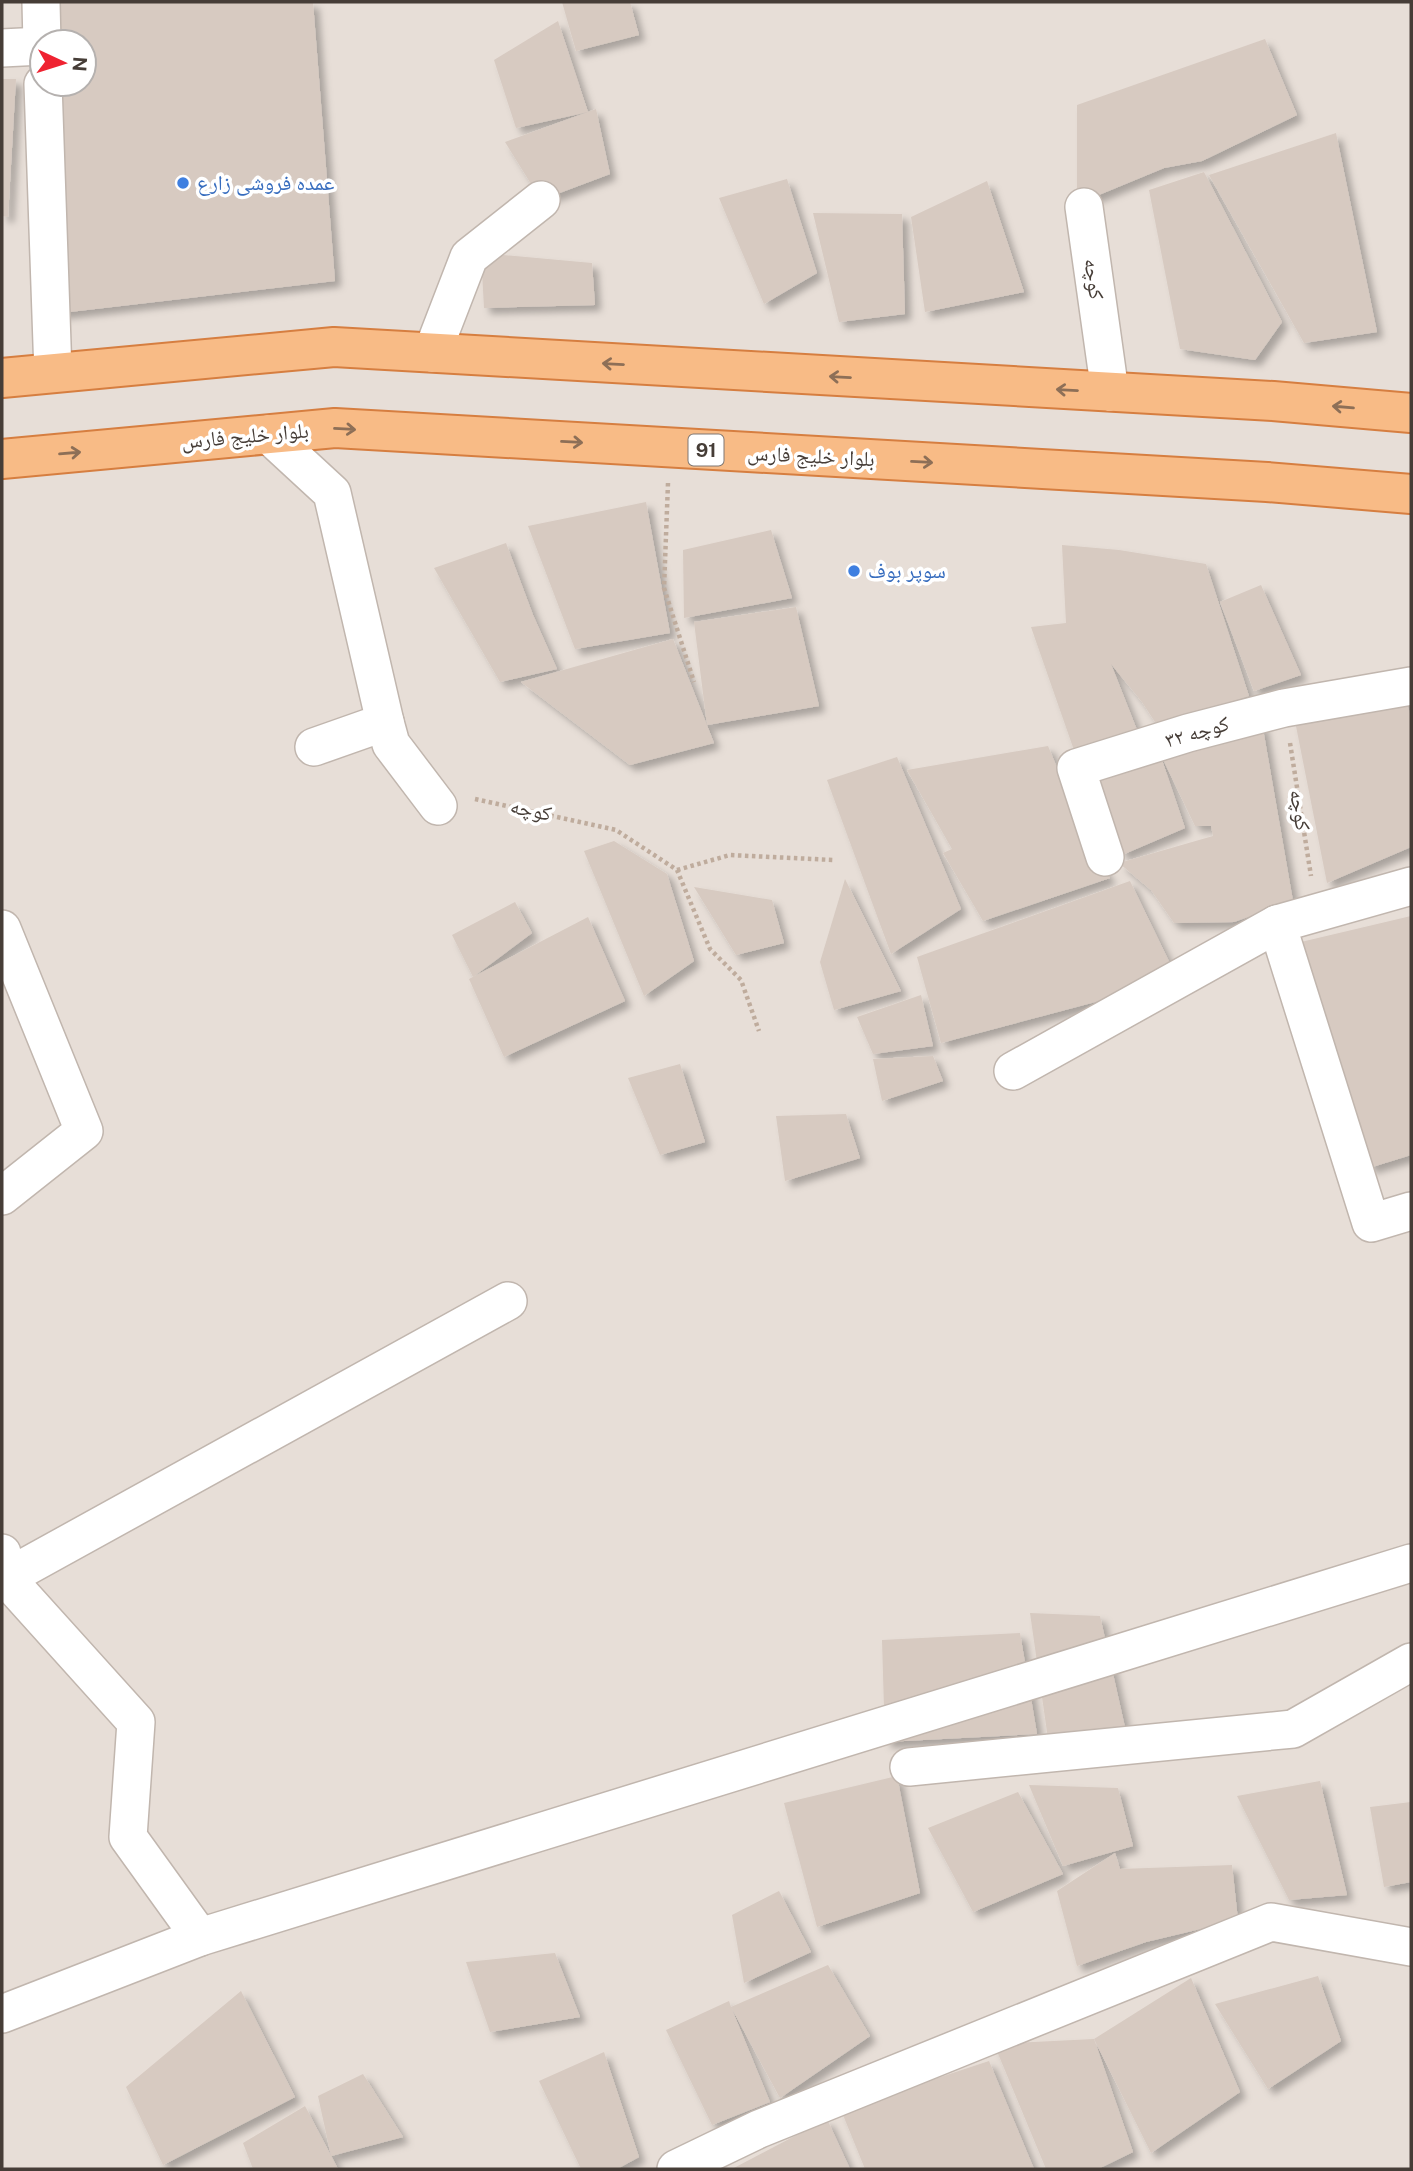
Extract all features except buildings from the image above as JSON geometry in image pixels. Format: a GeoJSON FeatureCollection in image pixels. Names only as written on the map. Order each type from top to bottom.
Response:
{"type":"FeatureCollection","features":[{"type":"Feature","properties":{"kind":"highway"},"geometry":{"type":"LineString","coordinates":[[2,378],[334,347],[1273,401],[1411,413]]}},
{"type":"Feature","properties":{"kind":"highway","name":"بلوار خلیج فارس"},"geometry":{"type":"LineString","coordinates":[[2,459],[335,428],[1253,481],[1411,494]]}},
{"type":"Feature","properties":{"kind":"street"},"geometry":{"type":"LineString","coordinates":[[41,2],[42,28]]}},
{"type":"Feature","properties":{"kind":"street"},"geometry":{"type":"LineString","coordinates":[[2,48],[28,46]]}},
{"type":"Feature","properties":{"kind":"street"},"geometry":{"type":"LineString","coordinates":[[43,98],[53,373]]}},
{"type":"Feature","properties":{"kind":"street"},"geometry":{"type":"LineString","coordinates":[[432,353],[469,257],[541,200]]}},
{"type":"Feature","properties":{"kind":"street","name":"کوچه"},"geometry":{"type":"LineString","coordinates":[[1084,207],[1110,392]]}},
{"type":"Feature","properties":{"kind":"street"},"geometry":{"type":"LineString","coordinates":[[268,435],[332,493],[391,744],[451,801]]}},
{"type":"Feature","properties":{"kind":"street","name":"کوچه ۳۲"},"geometry":{"type":"LineString","coordinates":[[1105,857],[1076,768],[1188,733],[1284,708],[1411,685]]}},
{"type":"Feature","properties":{"kind":"street"},"geometry":{"type":"LineString","coordinates":[[314,747],[385,722]]}},
{"type":"Feature","properties":{"kind":"street"},"geometry":{"type":"LineString","coordinates":[[1013,1071],[1277,924],[1411,886]]}},
{"type":"Feature","properties":{"kind":"street"},"geometry":{"type":"LineString","coordinates":[[1277,924],[1371,1223],[1411,1211]]}},
{"type":"Feature","properties":{"kind":"street"},"geometry":{"type":"LineString","coordinates":[[2,929],[84,1131],[2,1196]]}},
{"type":"Feature","properties":{"kind":"street"},"geometry":{"type":"LineString","coordinates":[[200,1937],[128,1837],[136,1722],[4,1571],[508,1301]]}},
{"type":"Feature","properties":{"kind":"street"},"geometry":{"type":"LineString","coordinates":[[2,2014],[200,1937],[1411,1563]]}},
{"type":"Feature","properties":{"kind":"street"},"geometry":{"type":"LineString","coordinates":[[909,1767],[1293,1729],[1411,1662]]}},
{"type":"Feature","properties":{"kind":"street"},"geometry":{"type":"LineString","coordinates":[[676,2169],[759,2129],[1271,1922],[1411,1947]]}},
{"type":"Feature","properties":{"kind":"path"},"geometry":{"type":"LineString","coordinates":[[669,448],[664,588],[694,682]]}},
{"type":"Feature","properties":{"kind":"path","name":"کوچه"},"geometry":{"type":"LineString","coordinates":[[1284,708],[1317,912]]}},
{"type":"Feature","properties":{"kind":"path","name":"کوچه"},"geometry":{"type":"LineString","coordinates":[[451,801],[556,815],[616,830],[677,870]]}},
{"type":"Feature","properties":{"kind":"path"},"geometry":{"type":"LineString","coordinates":[[759,1031],[741,981],[710,949],[677,870],[730,855],[833,860]]}},
{"type":"Feature","properties":{"kind":"shaded area"},"geometry":{"type":"Polygon","coordinates":[[[2,2],[1411,2],[1411,2169],[2,2169],[2,2]]]}},
{"type":"Feature","properties":{"kind":"place","name":"عمده فروشی زارع"},"geometry":{"type":"Point","coordinates":[183,183]}},
{"type":"Feature","properties":{"kind":"place","name":"سوپر بوف"},"geometry":{"type":"Point","coordinates":[854,571]}}]}
